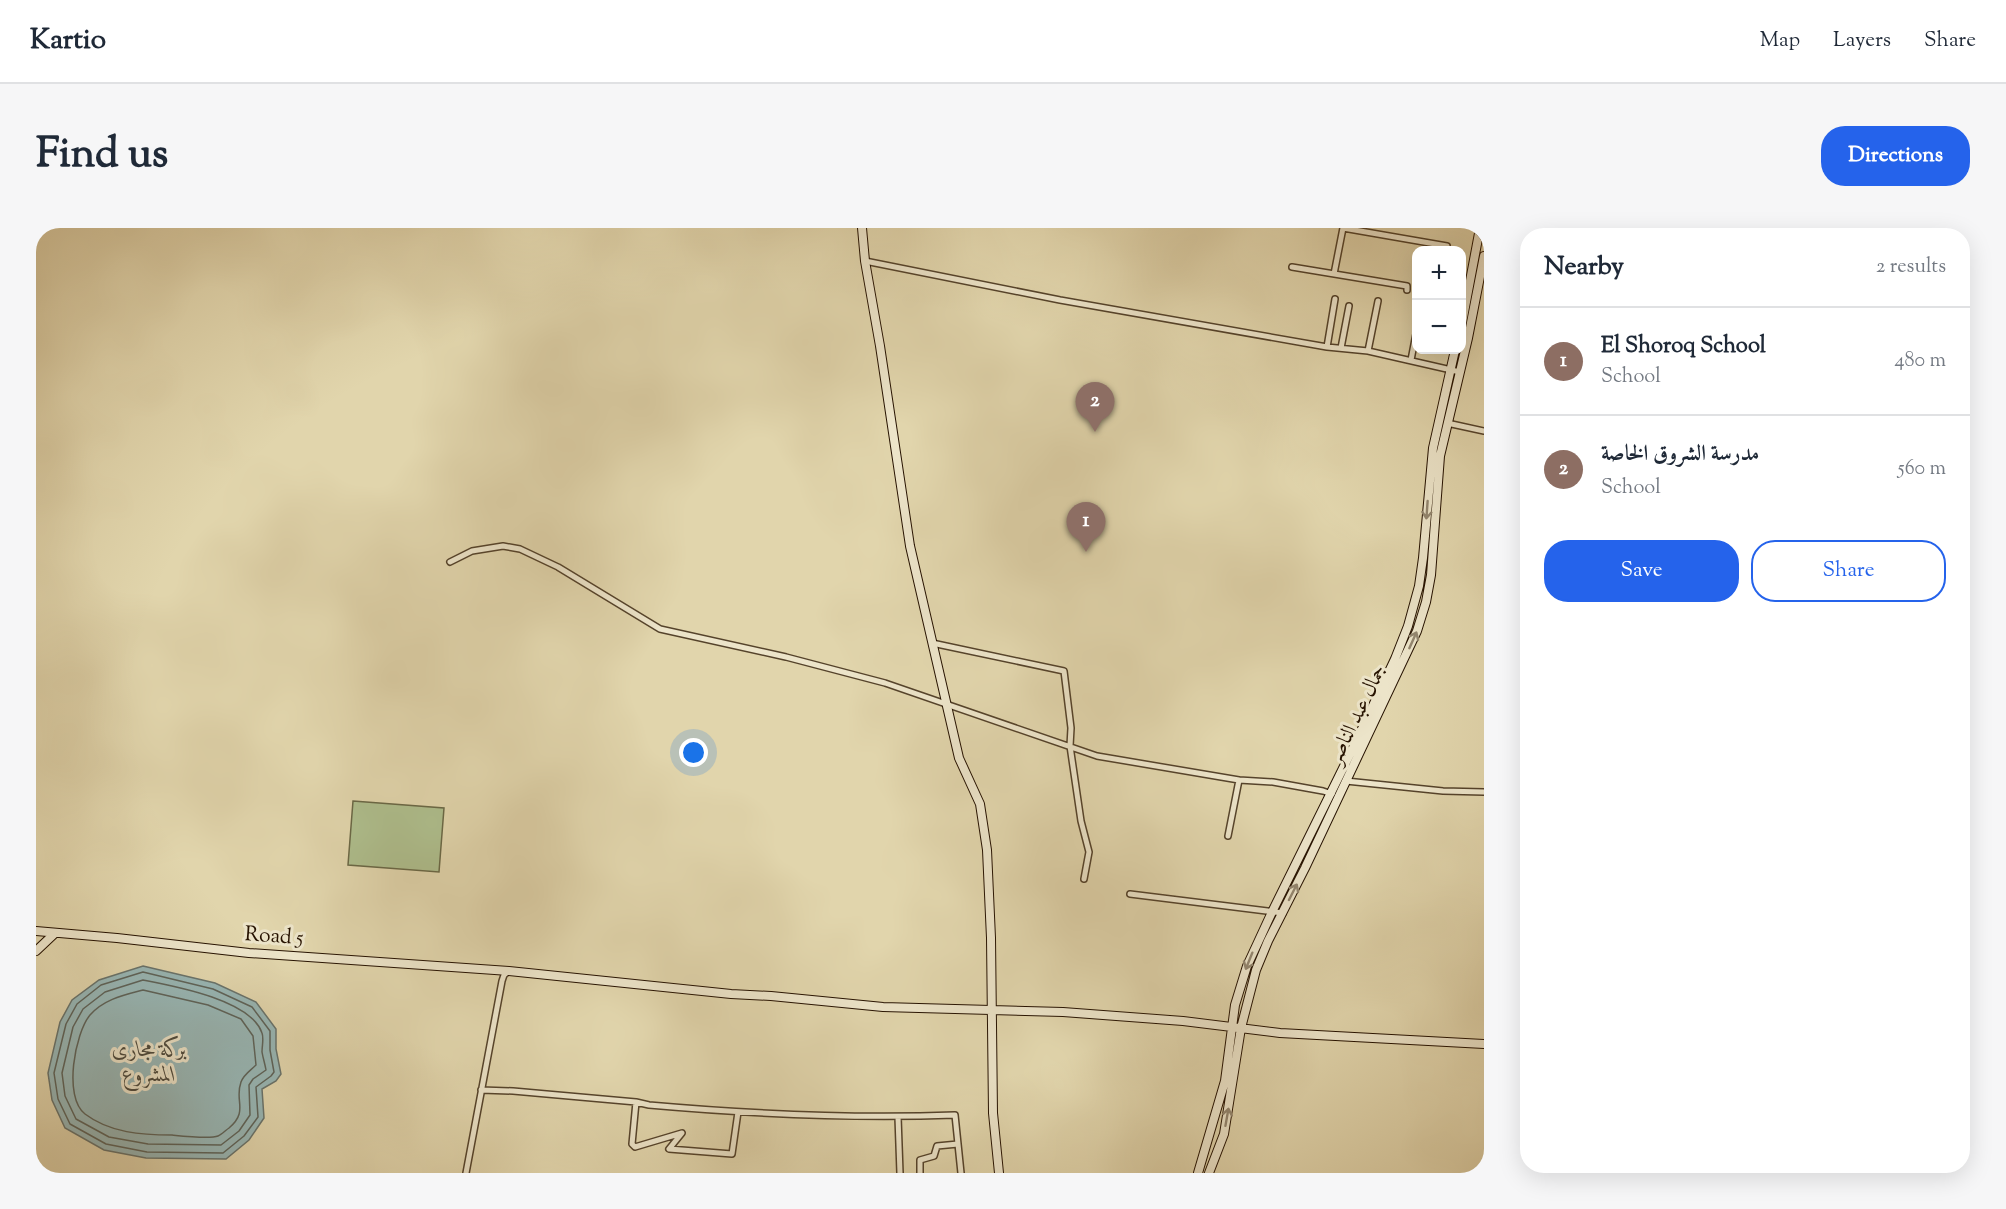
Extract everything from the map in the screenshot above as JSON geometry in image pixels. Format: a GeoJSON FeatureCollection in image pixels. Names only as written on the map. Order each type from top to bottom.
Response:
{"type":"FeatureCollection","features":[{"type":"Feature","properties":{"kind":"main road"},"geometry":{"type":"LineString","coordinates":[[862,228],[865,261],[910,546],[945,704],[959,758],[980,804],[985,838],[991,938],[993,1132],[999,1173]]}},
{"type":"Feature","properties":{"kind":"main road"},"geometry":{"type":"LineString","coordinates":[[1466,300],[1480,228]]}},
{"type":"Feature","properties":{"kind":"main road","name":"جمال عبد الناصر"},"geometry":{"type":"LineString","coordinates":[[1198,1173],[1225,1081],[1235,1005],[1247,966],[1272,912],[1335,795],[1346,781],[1417,631],[1426,602],[1434,545],[1440,456],[1475,307],[1484,256]]}},
{"type":"Feature","properties":{"kind":"main road","name":"جمال عبد الناصر"},"geometry":{"type":"LineString","coordinates":[[1209,1173],[1224,1134],[1241,1028],[1256,970],[1283,914],[1408,626],[1419,586],[1423,558],[1433,448],[1454,354]]}},
{"type":"Feature","properties":{"kind":"main road","name":"Road 5"},"geometry":{"type":"LineString","coordinates":[[36,931],[249,953],[509,970],[731,994],[874,1006],[991,1008],[1084,1013],[1280,1033],[1484,1044]]}},
{"type":"Feature","properties":{"kind":"main road"},"geometry":{"type":"LineString","coordinates":[[36,951],[54,934]]}},
{"type":"Feature","properties":{"kind":"street"},"geometry":{"type":"LineString","coordinates":[[1334,274],[1343,228],[1447,246]]}},
{"type":"Feature","properties":{"kind":"street"},"geometry":{"type":"LineString","coordinates":[[865,261],[1060,300],[1328,347],[1368,351],[1460,372]]}},
{"type":"Feature","properties":{"kind":"street"},"geometry":{"type":"LineString","coordinates":[[1292,267],[1407,286],[1407,290]]}},
{"type":"Feature","properties":{"kind":"street"},"geometry":{"type":"LineString","coordinates":[[1328,347],[1335,298]]}},
{"type":"Feature","properties":{"kind":"street"},"geometry":{"type":"LineString","coordinates":[[1368,351],[1378,301]]}},
{"type":"Feature","properties":{"kind":"street"},"geometry":{"type":"LineString","coordinates":[[1341,348],[1349,306]]}},
{"type":"Feature","properties":{"kind":"street"},"geometry":{"type":"LineString","coordinates":[[1411,360],[1412,354]]}},
{"type":"Feature","properties":{"kind":"street"},"geometry":{"type":"LineString","coordinates":[[1447,423],[1484,431]]}},
{"type":"Feature","properties":{"kind":"street"},"geometry":{"type":"LineString","coordinates":[[450,562],[472,550],[503,546],[520,549],[558,567],[660,629],[786,657],[885,684],[1097,756],[1239,780],[1273,782],[1335,795]]}},
{"type":"Feature","properties":{"kind":"street"},"geometry":{"type":"LineString","coordinates":[[932,643],[1064,672],[1081,821],[1089,852],[1084,879]]}},
{"type":"Feature","properties":{"kind":"street"},"geometry":{"type":"LineString","coordinates":[[1228,836],[1239,780]]}},
{"type":"Feature","properties":{"kind":"street"},"geometry":{"type":"LineString","coordinates":[[1346,781],[1443,791],[1484,792]]}},
{"type":"Feature","properties":{"kind":"street"},"geometry":{"type":"LineString","coordinates":[[1130,894],[1283,914]]}},
{"type":"Feature","properties":{"kind":"street"},"geometry":{"type":"LineString","coordinates":[[466,1173],[502,981],[509,970]]}},
{"type":"Feature","properties":{"kind":"street"},"geometry":{"type":"LineString","coordinates":[[480,1090],[513,1091],[738,1113],[848,1117],[955,1115],[961,1173]]}},
{"type":"Feature","properties":{"kind":"street"},"geometry":{"type":"LineString","coordinates":[[636,1102],[632,1144],[635,1147],[682,1133],[669,1149],[732,1154],[738,1113]]}},
{"type":"Feature","properties":{"kind":"street"},"geometry":{"type":"LineString","coordinates":[[898,1117],[900,1173]]}},
{"type":"Feature","properties":{"kind":"street"},"geometry":{"type":"LineString","coordinates":[[920,1173],[920,1160],[934,1156],[937,1146],[958,1144]]}},
{"type":"Feature","properties":{"kind":"green space"},"geometry":{"type":"Polygon","coordinates":[[[353,801],[444,808],[439,872],[348,865],[353,801]]]}},
{"type":"Feature","properties":{"kind":"water","name":"بركة مجارى المشروع"},"geometry":{"type":"Polygon","coordinates":[[[143,966],[215,983],[256,1002],[276,1029],[276,1049],[281,1074],[276,1081],[262,1089],[264,1118],[249,1140],[226,1159],[146,1158],[104,1150],[65,1128],[52,1100],[48,1073],[60,1022],[72,1000],[99,980],[143,966]]]}},
{"type":"Feature","properties":{"kind":"place","name":"مدرسة الشروق الخاصة"},"geometry":{"type":"Point","coordinates":[1095,432]}},
{"type":"Feature","properties":{"kind":"place","name":"El Shoroq School"},"geometry":{"type":"Point","coordinates":[1086,552]}}]}
